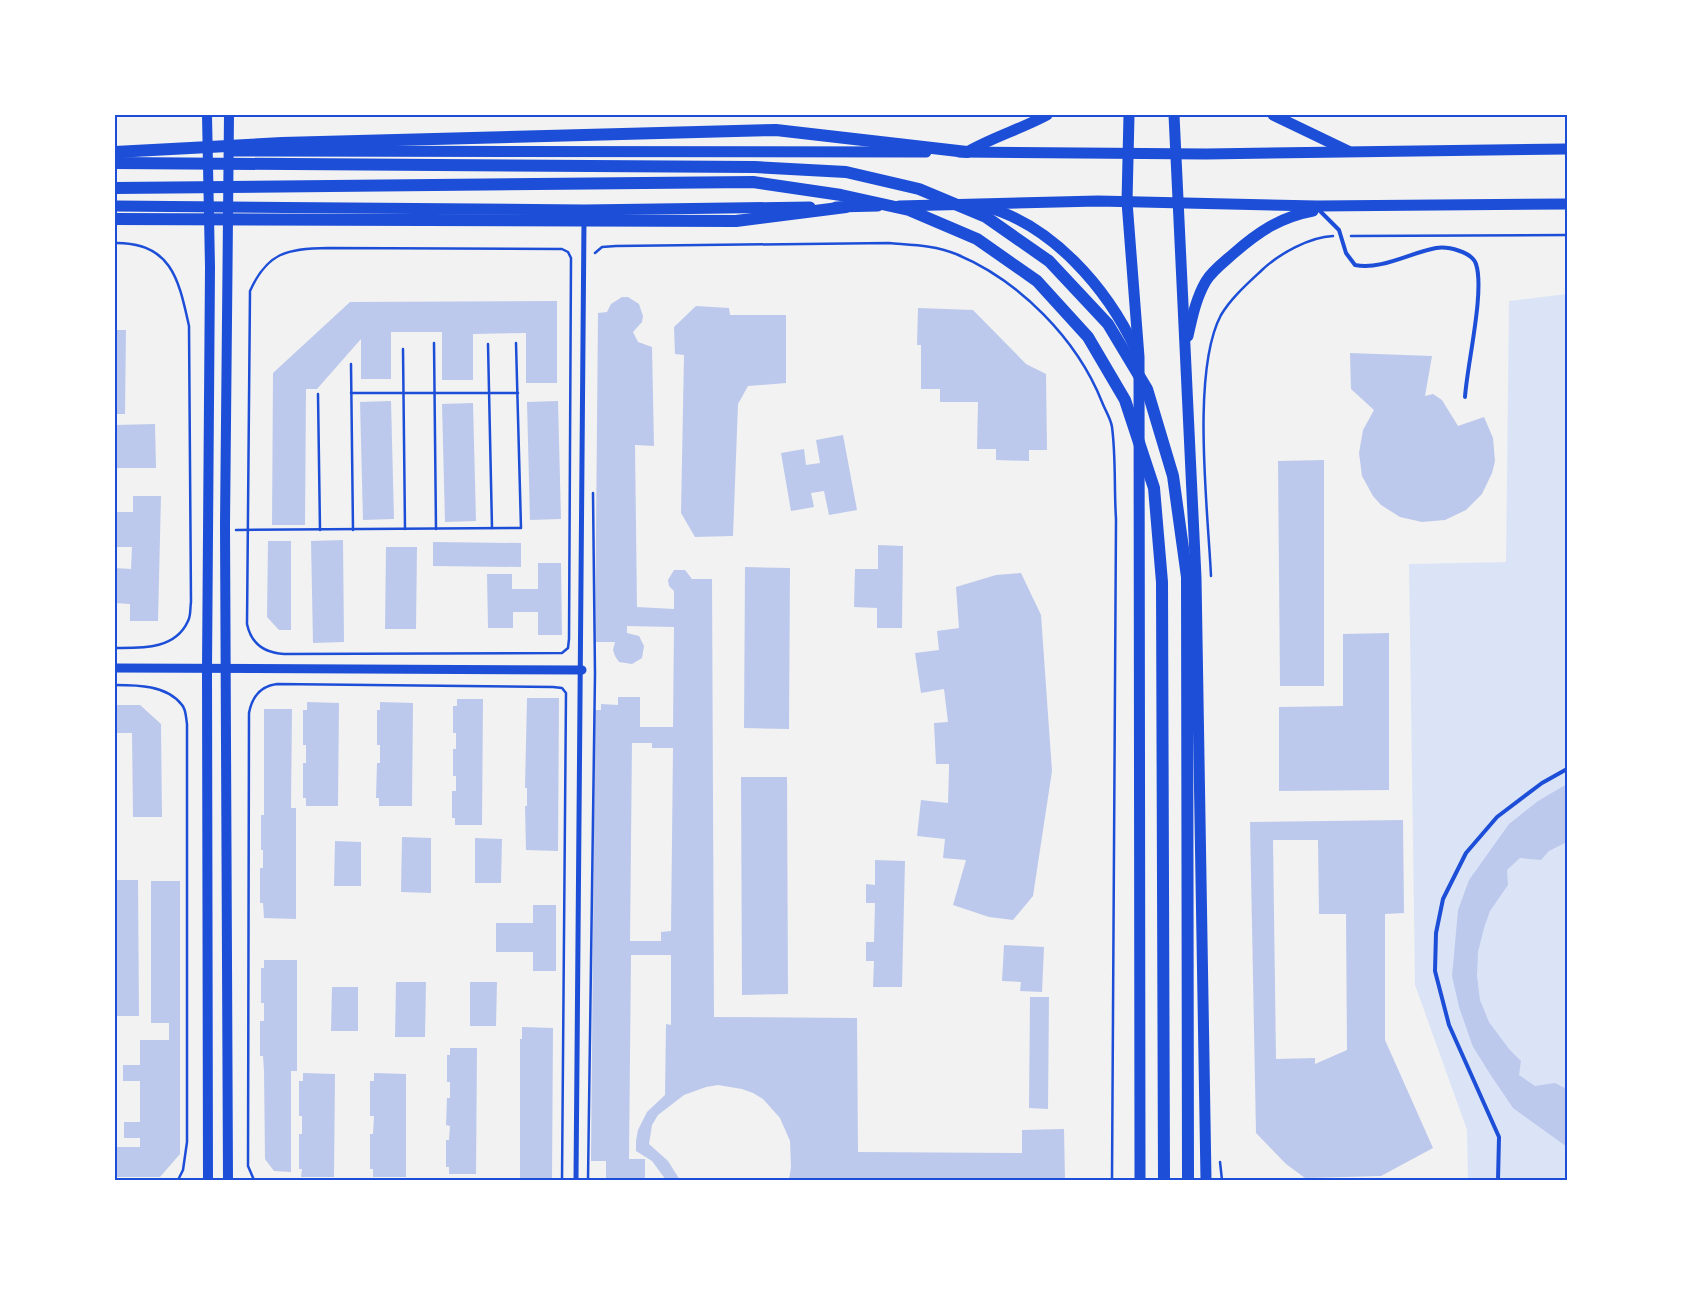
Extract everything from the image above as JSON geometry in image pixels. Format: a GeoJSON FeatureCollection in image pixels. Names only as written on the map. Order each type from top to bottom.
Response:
{"type":"FeatureCollection","features":[{"type":"Feature","properties":{"kind":"highway"},"geometry":{"type":"LineString","coordinates":[[115,151],[282,143],[776,130],[967,152]]}},
{"type":"Feature","properties":{"kind":"highway"},"geometry":{"type":"LineString","coordinates":[[115,163],[755,167],[846,172],[919,189],[986,217],[1049,261],[1108,324],[1147,389],[1172,476],[1187,577],[1188,1180]]}},
{"type":"Feature","properties":{"kind":"highway"},"geometry":{"type":"LineString","coordinates":[[115,188],[753,182],[841,195],[910,210],[977,239],[1037,280],[1088,337],[1125,400],[1154,488],[1162,582],[1164,1180]]}},
{"type":"Feature","properties":{"kind":"highway"},"geometry":{"type":"LineString","coordinates":[[115,219],[736,221],[846,207]]}},
{"type":"Feature","properties":{"kind":"main road"},"geometry":{"type":"LineString","coordinates":[[207,115],[210,299],[207,669],[208,1180]]}},
{"type":"Feature","properties":{"kind":"main road"},"geometry":{"type":"LineString","coordinates":[[228,1180],[228,669],[225,530],[229,115]]}},
{"type":"Feature","properties":{"kind":"main road"},"geometry":{"type":"LineString","coordinates":[[967,152],[991,139],[1023,128],[1047,115]]}},
{"type":"Feature","properties":{"kind":"main road"},"geometry":{"type":"LineString","coordinates":[[1129,115],[1127,202],[1139,357],[1140,1180]]}},
{"type":"Feature","properties":{"kind":"main road"},"geometry":{"type":"LineString","coordinates":[[1176,115],[1175,153],[1196,578],[1206,1180]]}},
{"type":"Feature","properties":{"kind":"main road"},"geometry":{"type":"LineString","coordinates":[[1273,115],[1350,151]]}},
{"type":"Feature","properties":{"kind":"main road"},"geometry":{"type":"LineString","coordinates":[[115,151],[967,152],[1127,154],[1567,149]]}},
{"type":"Feature","properties":{"kind":"main road"},"geometry":{"type":"LineString","coordinates":[[115,206],[584,210],[1127,202],[1317,208],[1340,206],[1567,204]]}},
{"type":"Feature","properties":{"kind":"main road"},"geometry":{"type":"LineString","coordinates":[[972,203],[1012,217],[1045,238],[1069,257],[1092,281],[1116,314],[1139,357]]}},
{"type":"Feature","properties":{"kind":"main road"},"geometry":{"type":"LineString","coordinates":[[1186,378],[1189,331],[1198,299],[1206,280],[1241,247],[1271,224],[1288,216],[1317,208]]}},
{"type":"Feature","properties":{"kind":"street"},"geometry":{"type":"LineString","coordinates":[[1124,115],[1127,154]]}},
{"type":"Feature","properties":{"kind":"street"},"geometry":{"type":"LineString","coordinates":[[576,1180],[582,670],[584,210]]}},
{"type":"Feature","properties":{"kind":"street"},"geometry":{"type":"LineString","coordinates":[[115,668],[582,670]]}},
{"type":"Feature","properties":{"kind":"lane"},"geometry":{"type":"LineString","coordinates":[[1317,208],[1339,230],[1346,253],[1354,265],[1367,267],[1438,247],[1469,254],[1476,264],[1478,289],[1466,397]]}},
{"type":"Feature","properties":{"kind":"lane"},"geometry":{"type":"LineString","coordinates":[[1498,1180],[1499,1137],[1449,1025],[1435,971],[1436,934],[1444,899],[1466,853],[1497,817],[1542,783],[1567,769]]}},
{"type":"Feature","properties":{"kind":"path"},"geometry":{"type":"LineString","coordinates":[[1211,577],[1205,440],[1206,380],[1210,342],[1221,315],[1240,291],[1270,262],[1305,243],[1328,236],[1567,235]]}},
{"type":"Feature","properties":{"kind":"path"},"geometry":{"type":"LineString","coordinates":[[115,243],[140,246],[160,255],[174,270],[182,295],[188,326],[191,602],[188,621],[178,634],[163,644],[146,648],[115,648]]}},
{"type":"Feature","properties":{"kind":"path"},"geometry":{"type":"LineString","coordinates":[[593,256],[597,249],[616,246],[889,244],[932,246],[956,254],[988,270],[1020,295],[1067,341],[1092,377],[1112,426],[1116,519],[1112,1180]]}},
{"type":"Feature","properties":{"kind":"path"},"geometry":{"type":"LineString","coordinates":[[310,248],[562,249],[568,252],[571,258],[568,648],[562,653],[273,653],[257,645],[249,636],[247,624],[248,530],[250,292],[257,276],[265,266],[279,255],[293,249],[310,248]]}},
{"type":"Feature","properties":{"kind":"path"},"geometry":{"type":"LineString","coordinates":[[434,343],[436,529]]}},
{"type":"Feature","properties":{"kind":"path"},"geometry":{"type":"LineString","coordinates":[[225,530],[521,528],[516,343]]}},
{"type":"Feature","properties":{"kind":"path"},"geometry":{"type":"LineString","coordinates":[[488,344],[492,528]]}},
{"type":"Feature","properties":{"kind":"path"},"geometry":{"type":"LineString","coordinates":[[403,349],[405,529]]}},
{"type":"Feature","properties":{"kind":"path"},"geometry":{"type":"LineString","coordinates":[[351,364],[353,530]]}},
{"type":"Feature","properties":{"kind":"path"},"geometry":{"type":"LineString","coordinates":[[351,393],[518,393]]}},
{"type":"Feature","properties":{"kind":"path"},"geometry":{"type":"LineString","coordinates":[[318,394],[320,530]]}},
{"type":"Feature","properties":{"kind":"path"},"geometry":{"type":"LineString","coordinates":[[588,1180],[595,674],[593,488]]}},
{"type":"Feature","properties":{"kind":"path"},"geometry":{"type":"LineString","coordinates":[[254,1180],[248,1166],[249,714],[252,701],[259,691],[268,685],[287,684],[553,687],[562,688],[566,693],[562,1180]]}},
{"type":"Feature","properties":{"kind":"path"},"geometry":{"type":"LineString","coordinates":[[115,685],[140,685],[172,696],[184,706],[186,724],[187,1142],[184,1170],[178,1180]]}},
{"type":"Feature","properties":{"kind":"path"},"geometry":{"type":"LineString","coordinates":[[1220,1161],[1222,1180]]}},
{"type":"Feature","properties":{"kind":"shaded area"},"geometry":{"type":"Polygon","coordinates":[[[1567,294],[1567,1180],[1468,1180],[1467,1130],[1415,985],[1409,564],[1506,562],[1509,301],[1567,294]]]}},
{"type":"Feature","properties":{"kind":"building"},"geometry":{"type":"Polygon","coordinates":[[[622,297],[628,297],[639,304],[643,316],[642,322],[633,332],[638,342],[652,347],[654,446],[635,445],[637,607],[674,609],[674,591],[669,586],[668,580],[674,570],[685,570],[692,579],[712,579],[714,1017],[857,1018],[858,1152],[1022,1153],[1022,1130],[1064,1129],[1065,1180],[789,1180],[791,1167],[790,1141],[780,1118],[763,1099],[753,1093],[718,1085],[684,1095],[658,1115],[652,1125],[649,1144],[668,1161],[680,1180],[666,1180],[652,1161],[636,1151],[636,1141],[638,1130],[647,1112],[665,1095],[666,1024],[671,1025],[671,955],[631,955],[629,1159],[645,1159],[645,1180],[606,1180],[606,1161],[591,1161],[595,710],[601,710],[601,704],[618,705],[618,697],[640,697],[640,727],[673,727],[674,627],[627,626],[627,633],[639,636],[644,646],[642,658],[632,664],[619,662],[613,650],[615,642],[595,642],[598,313],[607,312],[611,304],[622,297]],[[632,743],[630,941],[661,941],[661,932],[671,931],[673,748],[652,748],[652,743],[632,743]]]}},
{"type":"Feature","properties":{"kind":"building"},"geometry":{"type":"Polygon","coordinates":[[[557,301],[557,383],[526,383],[526,333],[473,334],[473,380],[442,380],[442,332],[391,332],[391,379],[361,379],[361,339],[317,389],[306,389],[305,525],[272,525],[273,373],[350,302],[557,301]]]}},
{"type":"Feature","properties":{"kind":"building"},"geometry":{"type":"Polygon","coordinates":[[[696,306],[729,308],[730,315],[786,315],[786,383],[748,386],[738,404],[733,536],[695,537],[681,513],[684,355],[675,354],[674,327],[696,306]]]}},
{"type":"Feature","properties":{"kind":"building"},"geometry":{"type":"Polygon","coordinates":[[[918,308],[973,310],[1026,364],[1046,374],[1047,450],[1029,450],[1029,461],[996,460],[996,449],[977,449],[978,402],[940,402],[940,389],[921,389],[921,345],[917,345],[918,308]]]}},
{"type":"Feature","properties":{"kind":"building"},"geometry":{"type":"Polygon","coordinates":[[[115,330],[126,330],[125,414],[115,414],[115,330]]]}},
{"type":"Feature","properties":{"kind":"building"},"geometry":{"type":"Polygon","coordinates":[[[1350,353],[1432,356],[1425,396],[1433,394],[1442,400],[1458,426],[1484,417],[1493,438],[1495,461],[1492,473],[1482,494],[1466,510],[1445,520],[1422,522],[1400,517],[1381,505],[1373,496],[1362,476],[1359,453],[1363,430],[1374,410],[1351,389],[1350,353]]]}},
{"type":"Feature","properties":{"kind":"building"},"geometry":{"type":"Polygon","coordinates":[[[391,401],[394,519],[363,520],[360,402],[391,401]]]}},
{"type":"Feature","properties":{"kind":"building"},"geometry":{"type":"Polygon","coordinates":[[[558,401],[561,519],[530,520],[527,402],[558,401]]]}},
{"type":"Feature","properties":{"kind":"building"},"geometry":{"type":"Polygon","coordinates":[[[473,403],[476,521],[445,522],[442,404],[473,403]]]}},
{"type":"Feature","properties":{"kind":"building"},"geometry":{"type":"Polygon","coordinates":[[[155,424],[156,468],[115,468],[115,425],[155,424]]]}},
{"type":"Feature","properties":{"kind":"building"},"geometry":{"type":"Polygon","coordinates":[[[843,435],[857,510],[829,515],[824,491],[811,493],[814,507],[791,511],[781,453],[804,449],[806,465],[820,463],[816,440],[843,435]]]}},
{"type":"Feature","properties":{"kind":"building"},"geometry":{"type":"Polygon","coordinates":[[[1324,460],[1324,686],[1280,686],[1278,461],[1324,460]]]}},
{"type":"Feature","properties":{"kind":"building"},"geometry":{"type":"Polygon","coordinates":[[[133,496],[161,496],[158,621],[130,621],[130,604],[115,603],[115,568],[131,569],[132,547],[115,547],[115,512],[133,512],[133,496]]]}},
{"type":"Feature","properties":{"kind":"building"},"geometry":{"type":"Polygon","coordinates":[[[343,540],[344,642],[313,643],[311,541],[343,540]]]}},
{"type":"Feature","properties":{"kind":"building"},"geometry":{"type":"Polygon","coordinates":[[[268,541],[291,541],[291,630],[279,630],[267,617],[268,541]]]}},
{"type":"Feature","properties":{"kind":"building"},"geometry":{"type":"Polygon","coordinates":[[[433,542],[521,543],[521,567],[433,566],[433,542]]]}},
{"type":"Feature","properties":{"kind":"building"},"geometry":{"type":"Polygon","coordinates":[[[878,545],[903,546],[902,628],[877,628],[877,608],[854,607],[855,569],[878,569],[878,545]]]}},
{"type":"Feature","properties":{"kind":"building"},"geometry":{"type":"Polygon","coordinates":[[[386,547],[417,547],[416,629],[385,629],[386,547]]]}},
{"type":"Feature","properties":{"kind":"building"},"geometry":{"type":"Polygon","coordinates":[[[538,563],[561,563],[562,635],[538,635],[538,612],[513,612],[513,628],[488,628],[487,574],[512,574],[512,589],[538,589],[538,563]]]}},
{"type":"Feature","properties":{"kind":"building"},"geometry":{"type":"Polygon","coordinates":[[[745,567],[790,568],[789,729],[744,728],[745,567]]]}},
{"type":"Feature","properties":{"kind":"building"},"geometry":{"type":"Polygon","coordinates":[[[1021,573],[1041,615],[1052,771],[1033,896],[1013,920],[989,917],[953,905],[966,860],[943,858],[945,839],[917,836],[921,800],[948,803],[949,764],[936,764],[934,723],[948,722],[944,689],[921,693],[915,653],[939,650],[937,631],[959,628],[956,587],[996,575],[1021,573]]]}},
{"type":"Feature","properties":{"kind":"building"},"geometry":{"type":"Polygon","coordinates":[[[1389,633],[1389,790],[1279,791],[1279,707],[1343,706],[1343,634],[1389,633]]]}},
{"type":"Feature","properties":{"kind":"building"},"geometry":{"type":"Polygon","coordinates":[[[527,698],[559,698],[558,851],[526,850],[527,698]]]}},
{"type":"Feature","properties":{"kind":"building"},"geometry":{"type":"Polygon","coordinates":[[[457,699],[483,699],[482,825],[455,825],[455,818],[452,818],[452,791],[456,791],[456,776],[453,776],[453,749],[456,749],[456,733],[453,733],[453,706],[457,706],[457,699]]]}},
{"type":"Feature","properties":{"kind":"building"},"geometry":{"type":"Polygon","coordinates":[[[307,702],[339,703],[338,806],[306,806],[306,798],[303,798],[303,763],[306,763],[306,745],[303,745],[303,710],[307,710],[307,702]]]}},
{"type":"Feature","properties":{"kind":"building"},"geometry":{"type":"Polygon","coordinates":[[[380,702],[413,703],[412,806],[379,806],[379,798],[376,798],[377,763],[380,763],[380,745],[377,745],[377,710],[380,710],[380,702]]]}},
{"type":"Feature","properties":{"kind":"building"},"geometry":{"type":"Polygon","coordinates":[[[115,705],[140,705],[161,724],[162,817],[133,817],[132,733],[115,733],[115,705]]]}},
{"type":"Feature","properties":{"kind":"building"},"geometry":{"type":"Polygon","coordinates":[[[264,709],[292,709],[291,808],[296,808],[296,919],[264,918],[263,903],[260,903],[260,868],[263,868],[261,815],[264,815],[264,709]]]}},
{"type":"Feature","properties":{"kind":"building"},"geometry":{"type":"Polygon","coordinates":[[[741,777],[787,777],[788,994],[742,995],[741,777]]]}},
{"type":"Feature","properties":{"kind":"building"},"geometry":{"type":"Polygon","coordinates":[[[1567,784],[1567,842],[1549,851],[1541,860],[1520,858],[1507,870],[1508,885],[1490,911],[1484,928],[1478,952],[1477,976],[1480,1000],[1489,1022],[1509,1049],[1521,1061],[1519,1075],[1535,1086],[1555,1083],[1567,1089],[1567,1147],[1513,1108],[1492,1077],[1473,1047],[1459,1007],[1452,976],[1458,910],[1469,880],[1509,824],[1538,801],[1567,784]]]}},
{"type":"Feature","properties":{"kind":"building"},"geometry":{"type":"Polygon","coordinates":[[[1403,820],[1404,913],[1385,914],[1385,1040],[1433,1148],[1381,1176],[1305,1178],[1286,1164],[1256,1133],[1250,822],[1403,820]],[[1273,840],[1276,1059],[1315,1058],[1315,1064],[1347,1050],[1346,914],[1319,914],[1318,840],[1273,840]]]}},
{"type":"Feature","properties":{"kind":"building"},"geometry":{"type":"Polygon","coordinates":[[[402,837],[431,838],[431,893],[401,892],[402,837]]]}},
{"type":"Feature","properties":{"kind":"building"},"geometry":{"type":"Polygon","coordinates":[[[475,838],[502,839],[501,883],[475,883],[475,838]]]}},
{"type":"Feature","properties":{"kind":"building"},"geometry":{"type":"Polygon","coordinates":[[[335,841],[361,842],[361,886],[334,886],[335,841]]]}},
{"type":"Feature","properties":{"kind":"building"},"geometry":{"type":"Polygon","coordinates":[[[875,860],[905,861],[902,987],[873,987],[874,961],[866,961],[866,942],[874,942],[875,903],[866,903],[866,884],[875,885],[875,860]]]}},
{"type":"Feature","properties":{"kind":"building"},"geometry":{"type":"Polygon","coordinates":[[[115,880],[138,880],[139,1016],[115,1016],[115,880]]]}},
{"type":"Feature","properties":{"kind":"building"},"geometry":{"type":"Polygon","coordinates":[[[151,881],[180,881],[180,1154],[160,1177],[115,1177],[115,1147],[140,1147],[140,1138],[124,1138],[124,1122],[140,1122],[140,1081],[123,1081],[123,1065],[140,1065],[140,1040],[169,1040],[169,1023],[151,1023],[151,881]]]}},
{"type":"Feature","properties":{"kind":"building"},"geometry":{"type":"Polygon","coordinates":[[[533,905],[556,905],[556,971],[533,971],[533,952],[496,952],[496,923],[533,923],[533,905]]]}},
{"type":"Feature","properties":{"kind":"building"},"geometry":{"type":"Polygon","coordinates":[[[1004,945],[1044,947],[1042,992],[1020,991],[1021,982],[1002,981],[1004,945]]]}},
{"type":"Feature","properties":{"kind":"building"},"geometry":{"type":"Polygon","coordinates":[[[264,960],[297,960],[297,1071],[291,1071],[291,1172],[274,1171],[265,1159],[264,1071],[263,1056],[260,1056],[260,1021],[264,1021],[264,1003],[261,1003],[261,968],[264,968],[264,960]]]}},
{"type":"Feature","properties":{"kind":"building"},"geometry":{"type":"Polygon","coordinates":[[[396,982],[426,982],[425,1037],[395,1037],[396,982]]]}},
{"type":"Feature","properties":{"kind":"building"},"geometry":{"type":"Polygon","coordinates":[[[470,982],[497,982],[496,1026],[470,1026],[470,982]]]}},
{"type":"Feature","properties":{"kind":"building"},"geometry":{"type":"Polygon","coordinates":[[[332,987],[358,987],[358,1031],[331,1031],[332,987]]]}},
{"type":"Feature","properties":{"kind":"building"},"geometry":{"type":"Polygon","coordinates":[[[1030,997],[1049,997],[1048,1109],[1029,1108],[1030,997]]]}},
{"type":"Feature","properties":{"kind":"building"},"geometry":{"type":"Polygon","coordinates":[[[522,1027],[553,1028],[552,1180],[520,1180],[520,1039],[522,1039],[522,1027]]]}},
{"type":"Feature","properties":{"kind":"building"},"geometry":{"type":"Polygon","coordinates":[[[450,1048],[477,1048],[476,1174],[449,1174],[449,1167],[446,1167],[446,1140],[449,1140],[450,1126],[446,1125],[447,1098],[450,1098],[450,1082],[447,1082],[447,1055],[450,1055],[450,1048]]]}},
{"type":"Feature","properties":{"kind":"building"},"geometry":{"type":"Polygon","coordinates":[[[303,1073],[335,1074],[334,1177],[301,1177],[302,1169],[299,1169],[299,1134],[302,1134],[302,1116],[299,1116],[299,1081],[303,1081],[303,1073]]]}},
{"type":"Feature","properties":{"kind":"building"},"geometry":{"type":"Polygon","coordinates":[[[374,1073],[406,1074],[406,1177],[373,1177],[373,1169],[370,1169],[370,1134],[373,1134],[374,1116],[370,1116],[370,1081],[374,1081],[374,1073]]]}}]}
